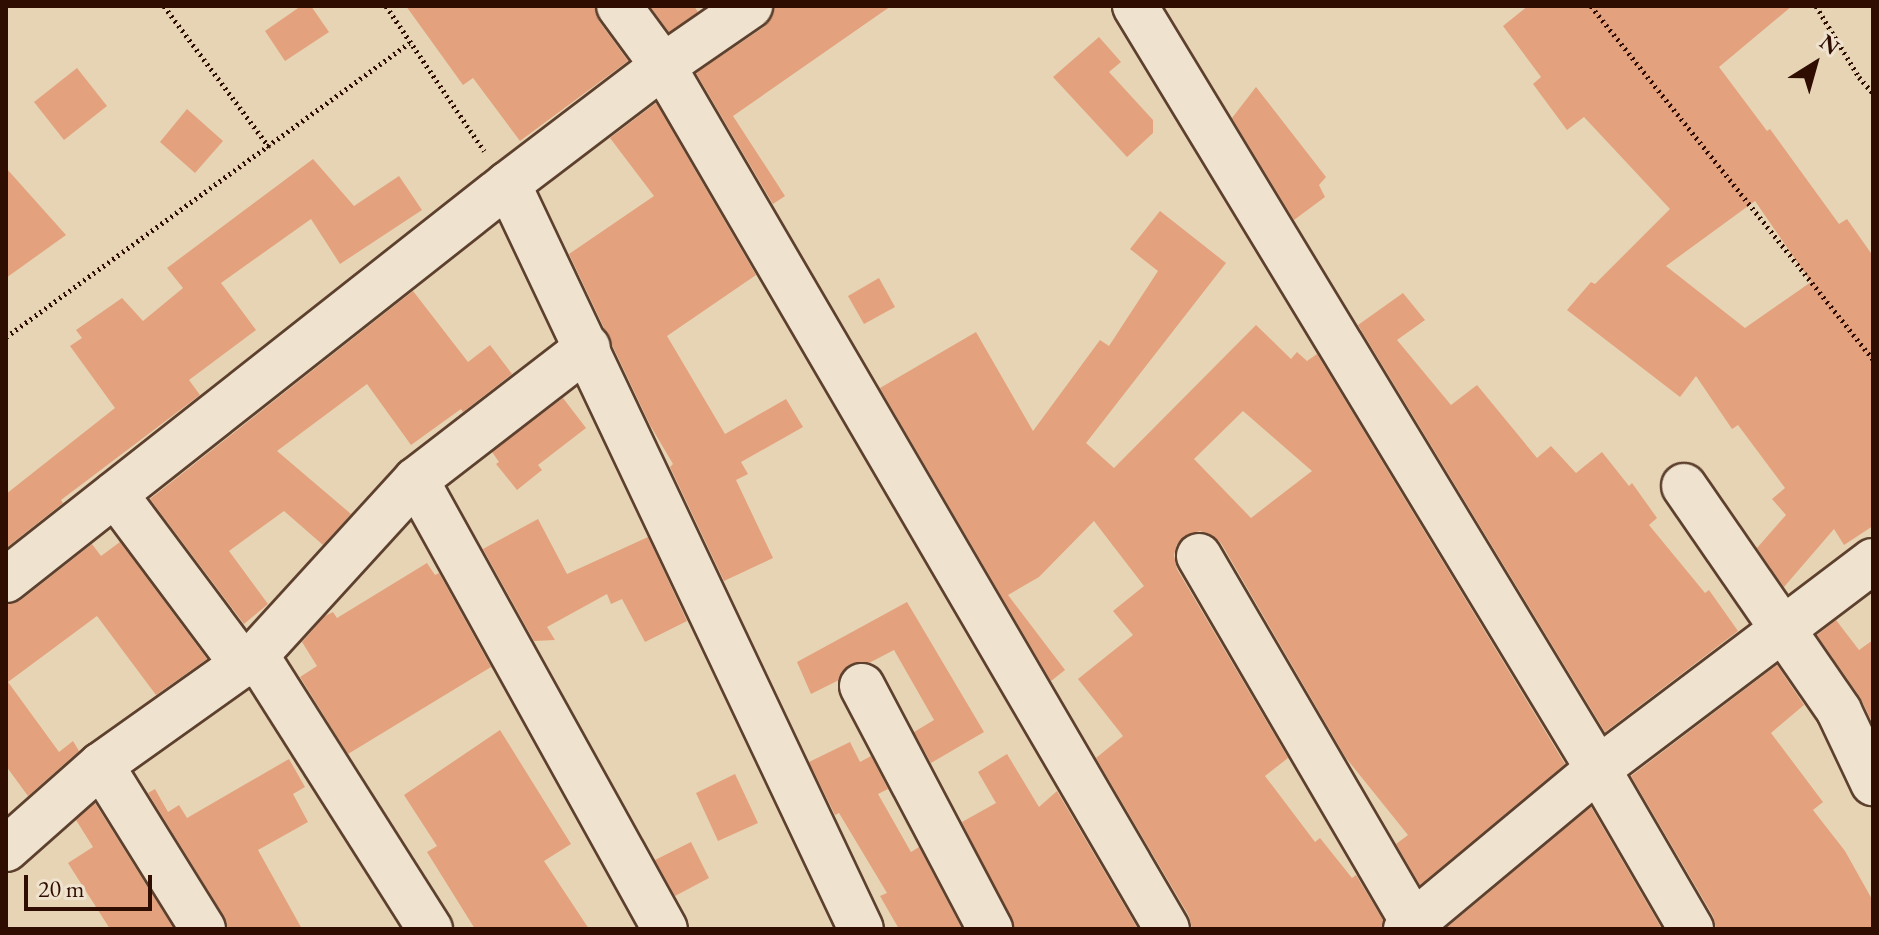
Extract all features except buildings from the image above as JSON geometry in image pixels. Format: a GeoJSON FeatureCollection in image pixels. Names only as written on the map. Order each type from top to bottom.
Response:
{"type":"FeatureCollection","features":[{"type":"Feature","properties":{"kind":"street"},"geometry":{"type":"LineString","coordinates":[[619,6],[663,66],[1167,929]]}},
{"type":"Feature","properties":{"kind":"street"},"geometry":{"type":"LineString","coordinates":[[6,580],[508,184],[663,66],[750,6]]}},
{"type":"Feature","properties":{"kind":"street"},"geometry":{"type":"LineString","coordinates":[[1135,6],[1598,769],[1691,929]]}},
{"type":"Feature","properties":{"kind":"street"},"geometry":{"type":"LineString","coordinates":[[508,184],[588,347],[861,929]]}},
{"type":"Feature","properties":{"kind":"street"},"geometry":{"type":"LineString","coordinates":[[6,849],[101,765],[249,660],[416,480],[588,347]]}},
{"type":"Feature","properties":{"kind":"street"},"geometry":{"type":"LineString","coordinates":[[416,480],[665,929]]}},
{"type":"Feature","properties":{"kind":"street"},"geometry":{"type":"LineString","coordinates":[[1684,486],[1839,711],[1873,783]]}},
{"type":"Feature","properties":{"kind":"street"},"geometry":{"type":"LineString","coordinates":[[115,494],[249,660],[430,929]]}},
{"type":"Feature","properties":{"kind":"street"},"geometry":{"type":"LineString","coordinates":[[1199,556],[1412,927],[1598,769],[1873,561]]}},
{"type":"Feature","properties":{"kind":"street"},"geometry":{"type":"LineString","coordinates":[[862,686],[990,929]]}},
{"type":"Feature","properties":{"kind":"street"},"geometry":{"type":"LineString","coordinates":[[101,765],[203,929]]}},
{"type":"Feature","properties":{"kind":"path"},"geometry":{"type":"LineString","coordinates":[[164,6],[269,147]]}},
{"type":"Feature","properties":{"kind":"path"},"geometry":{"type":"LineString","coordinates":[[386,6],[508,184]]}},
{"type":"Feature","properties":{"kind":"path"},"geometry":{"type":"LineString","coordinates":[[1591,6],[1873,359]]}},
{"type":"Feature","properties":{"kind":"path"},"geometry":{"type":"LineString","coordinates":[[1816,6],[1859,77],[1873,93]]}},
{"type":"Feature","properties":{"kind":"path"},"geometry":{"type":"LineString","coordinates":[[6,337],[409,43]]}}]}
